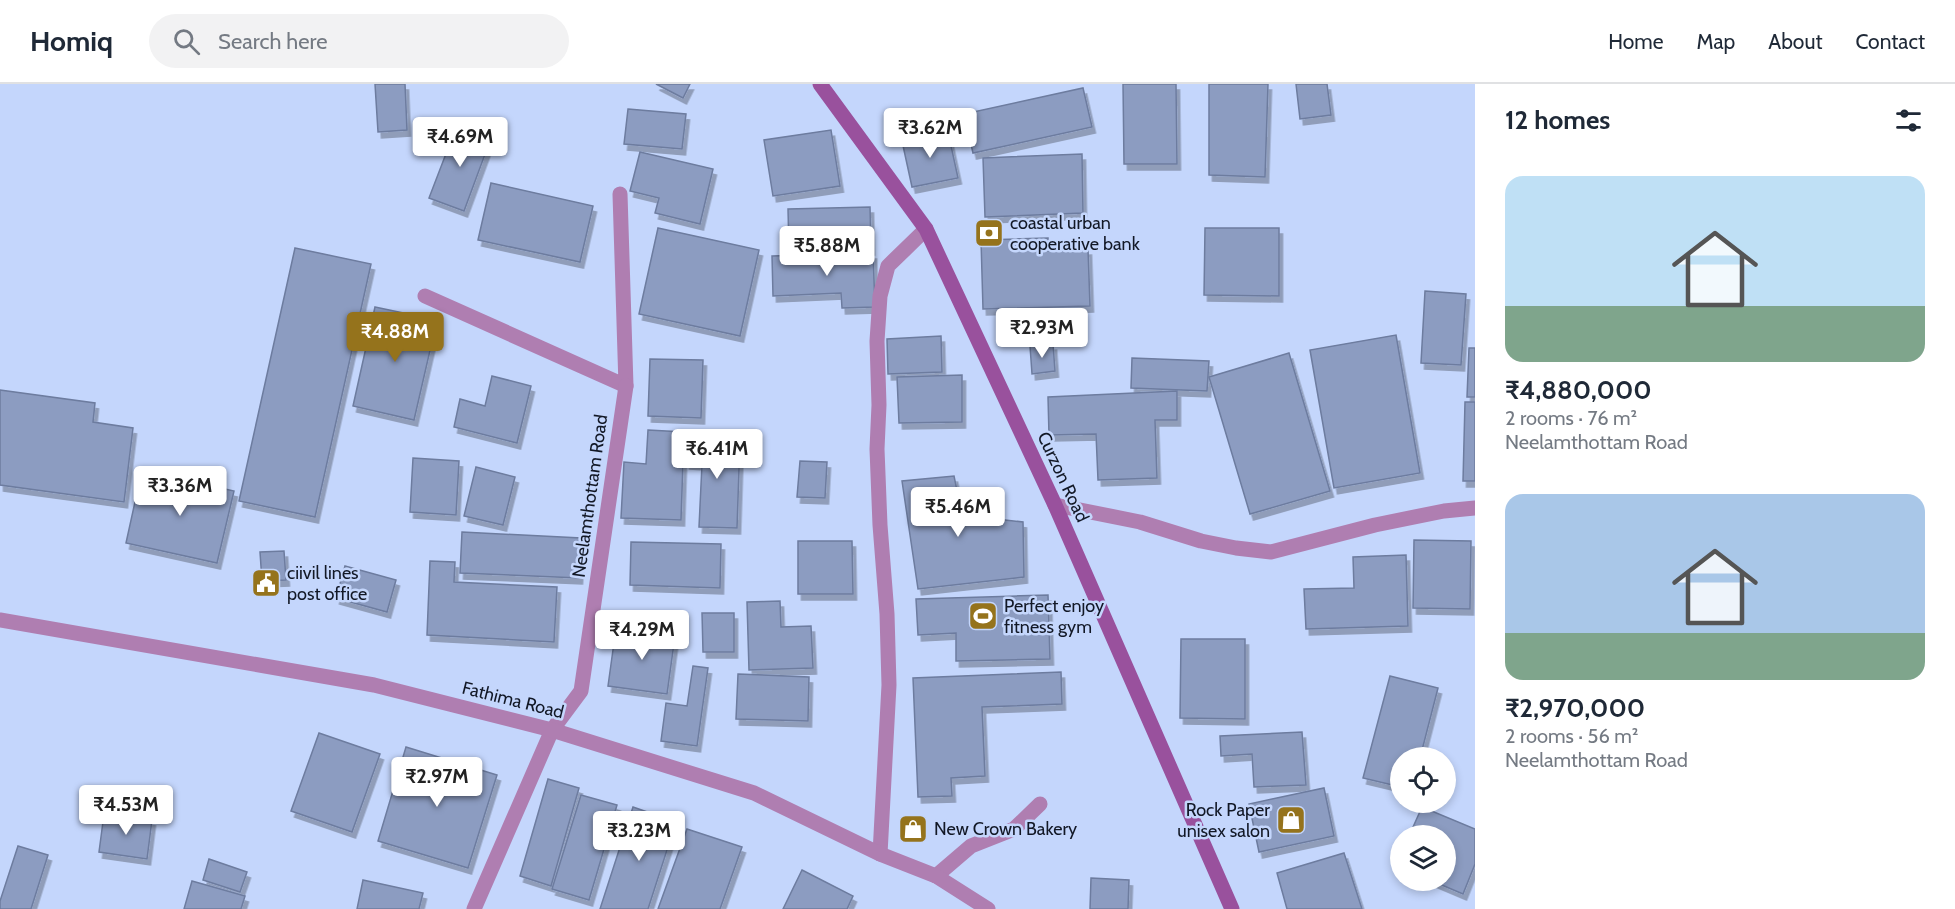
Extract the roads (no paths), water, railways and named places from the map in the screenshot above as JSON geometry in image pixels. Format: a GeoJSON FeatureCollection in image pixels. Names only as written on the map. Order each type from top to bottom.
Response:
{"type":"FeatureCollection","features":[{"type":"Feature","properties":{"kind":"main road","name":"Curzon Road"},"geometry":{"type":"LineString","coordinates":[[820,84],[926,229],[1055,505],[1232,909]]}},
{"type":"Feature","properties":{"kind":"street","name":"Neelamthottam Road"},"geometry":{"type":"LineString","coordinates":[[474,909],[552,730],[581,691],[626,386],[620,194]]}},
{"type":"Feature","properties":{"kind":"street"},"geometry":{"type":"LineString","coordinates":[[880,854],[889,685],[877,449],[879,405],[877,341],[880,296],[888,266],[926,229]]}},
{"type":"Feature","properties":{"kind":"street"},"geometry":{"type":"LineString","coordinates":[[425,296],[626,386]]}},
{"type":"Feature","properties":{"kind":"street"},"geometry":{"type":"LineString","coordinates":[[1055,505],[1140,522],[1201,541],[1271,552],[1376,525],[1444,511],[1475,508]]}},
{"type":"Feature","properties":{"kind":"street","name":"Fathima Road"},"geometry":{"type":"LineString","coordinates":[[0,620],[374,685],[552,730],[754,793],[880,854],[936,876],[969,904],[988,909]]}},
{"type":"Feature","properties":{"kind":"street"},"geometry":{"type":"LineString","coordinates":[[936,876],[971,846],[1014,829],[1040,804]]}},
{"type":"Feature","properties":{"kind":"place","name":"coastal urban cooperative bank"},"geometry":{"type":"Point","coordinates":[989,233]}},
{"type":"Feature","properties":{"kind":"place","name":"ciivil lines post office"},"geometry":{"type":"Point","coordinates":[266,583]}},
{"type":"Feature","properties":{"kind":"place","name":"Perfect enjoy fitness gym"},"geometry":{"type":"Point","coordinates":[983,616]}},
{"type":"Feature","properties":{"kind":"place","name":"Rock Paper unisex salon"},"geometry":{"type":"Point","coordinates":[1291,820]}},
{"type":"Feature","properties":{"kind":"place","name":"New Crown Bakery"},"geometry":{"type":"Point","coordinates":[913,829]}}]}
